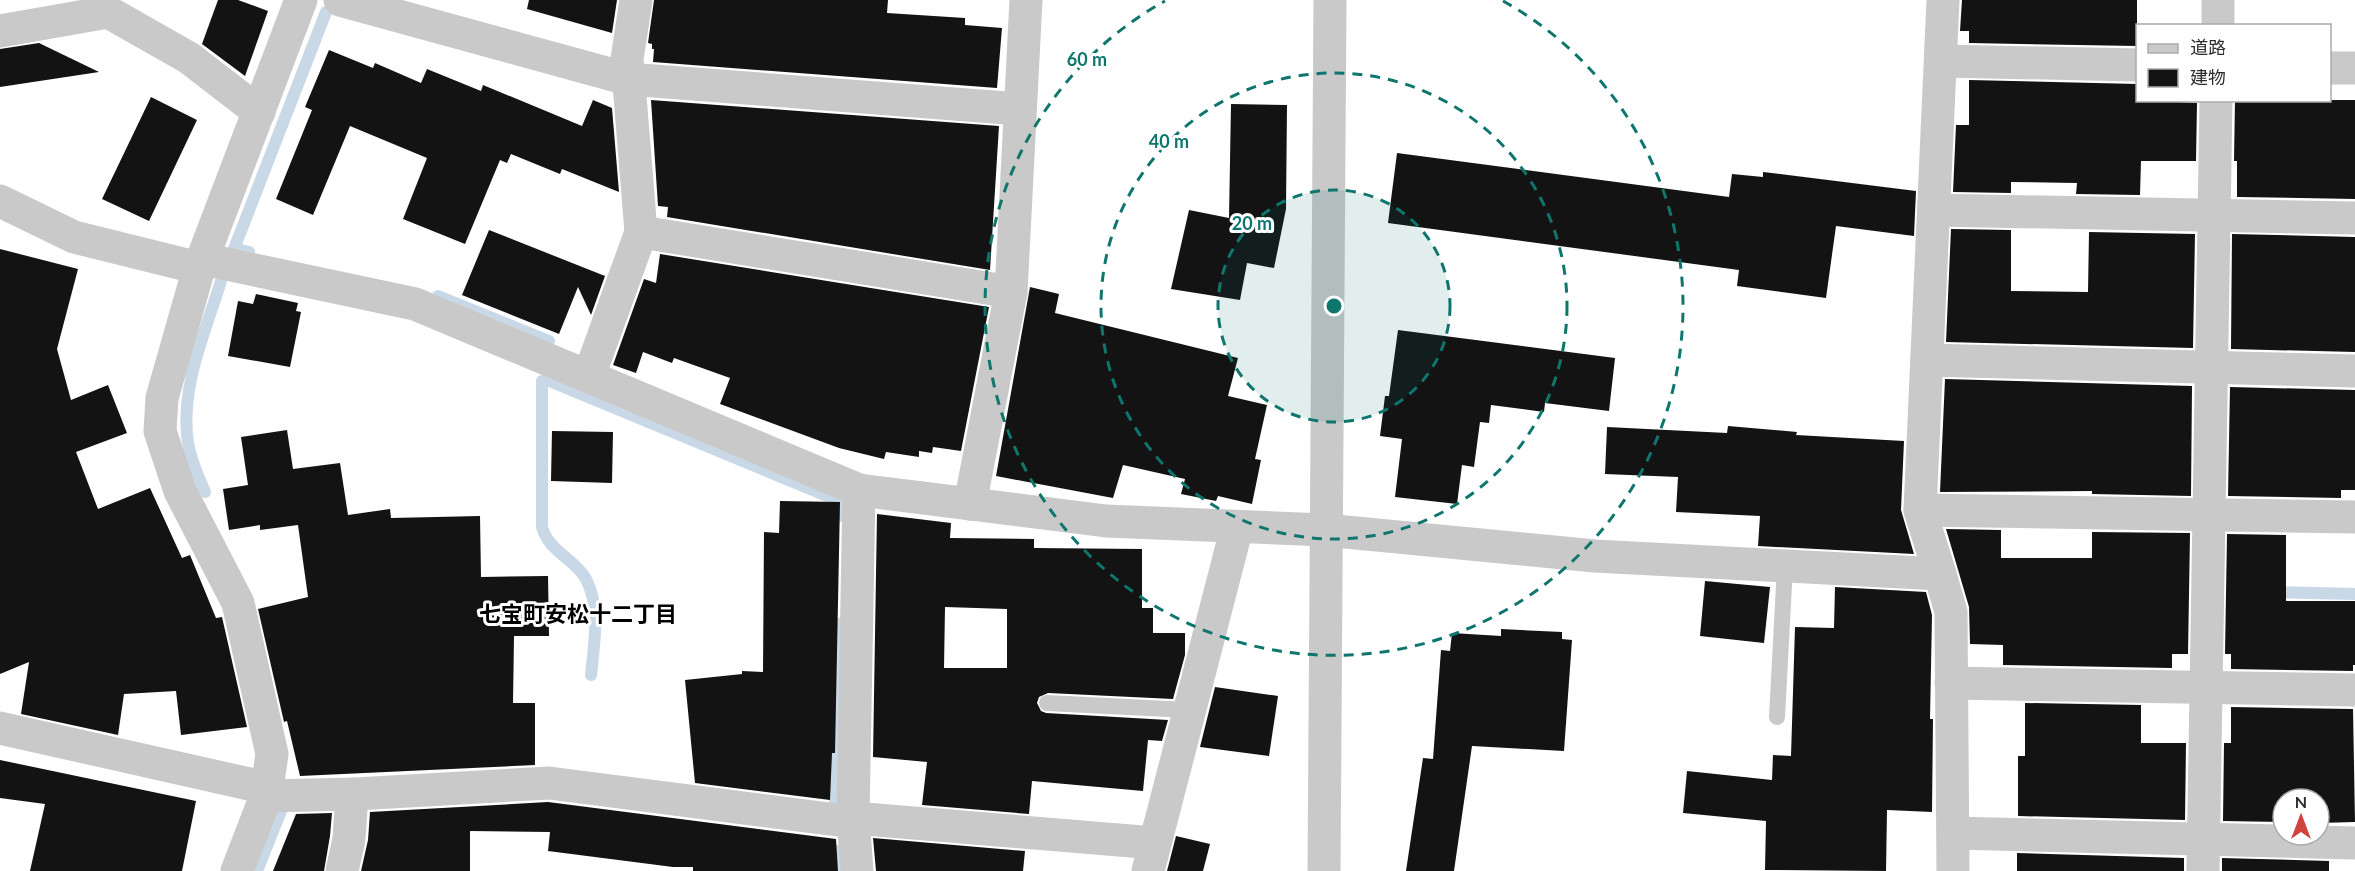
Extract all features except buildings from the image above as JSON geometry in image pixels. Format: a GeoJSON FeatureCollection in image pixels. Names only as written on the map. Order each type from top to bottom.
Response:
{"type":"FeatureCollection","features":[{"type":"Feature","properties":{"kind":"street"},"geometry":{"type":"LineString","coordinates":[[237,871],[267,792],[272,754],[238,603],[180,491],[160,431],[162,398],[201,263],[301,0]]}},
{"type":"Feature","properties":{"kind":"street"},"geometry":{"type":"LineString","coordinates":[[340,0],[628,79],[1020,109]]}},
{"type":"Feature","properties":{"kind":"street"},"geometry":{"type":"LineString","coordinates":[[589,376],[641,232],[627,59],[636,0]]}},
{"type":"Feature","properties":{"kind":"street"},"geometry":{"type":"LineString","coordinates":[[970,504],[1011,292],[1026,0]]}},
{"type":"Feature","properties":{"kind":"street"},"geometry":{"type":"LineString","coordinates":[[1324,871],[1330,0]]}},
{"type":"Feature","properties":{"kind":"street"},"geometry":{"type":"LineString","coordinates":[[1943,0],[1920,510],[1951,612],[1953,871]]}},
{"type":"Feature","properties":{"kind":"street"},"geometry":{"type":"LineString","coordinates":[[2218,0],[2218,24]]}},
{"type":"Feature","properties":{"kind":"street"},"geometry":{"type":"LineString","coordinates":[[0,31],[109,6],[189,58],[259,112]]}},
{"type":"Feature","properties":{"kind":"street"},"geometry":{"type":"LineString","coordinates":[[1941,61],[2136,64]]}},
{"type":"Feature","properties":{"kind":"street"},"geometry":{"type":"LineString","coordinates":[[2331,68],[2355,68]]}},
{"type":"Feature","properties":{"kind":"street"},"geometry":{"type":"LineString","coordinates":[[2203,856],[2216,102]]}},
{"type":"Feature","properties":{"kind":"street"},"geometry":{"type":"LineString","coordinates":[[0,201],[74,237],[415,304],[859,490],[1106,521],[1325,530],[1595,556],[1940,574]]}},
{"type":"Feature","properties":{"kind":"street"},"geometry":{"type":"LineString","coordinates":[[1934,210],[2355,218]]}},
{"type":"Feature","properties":{"kind":"street"},"geometry":{"type":"LineString","coordinates":[[641,232],[1011,292]]}},
{"type":"Feature","properties":{"kind":"street"},"geometry":{"type":"LineString","coordinates":[[1928,360],[2355,371]]}},
{"type":"Feature","properties":{"kind":"street"},"geometry":{"type":"LineString","coordinates":[[857,871],[853,820],[859,490]]}},
{"type":"Feature","properties":{"kind":"street"},"geometry":{"type":"LineString","coordinates":[[1920,510],[2355,517]]}},
{"type":"Feature","properties":{"kind":"street"},"geometry":{"type":"LineString","coordinates":[[0,728],[267,792],[352,794],[549,783],[1151,857],[1236,527]]}},
{"type":"Feature","properties":{"kind":"street"},"geometry":{"type":"LineString","coordinates":[[1951,683],[2355,690]]}},
{"type":"Feature","properties":{"kind":"street"},"geometry":{"type":"LineString","coordinates":[[342,871],[349,839],[352,794]]}},
{"type":"Feature","properties":{"kind":"street"},"geometry":{"type":"LineString","coordinates":[[1953,832],[2203,856],[2355,843]]}},
{"type":"Feature","properties":{"kind":"lane"},"geometry":{"type":"LineString","coordinates":[[1777,717],[1785,566]]}},
{"type":"Feature","properties":{"kind":"lane"},"geometry":{"type":"LineString","coordinates":[[1047,703],[1188,710]]}},
{"type":"Feature","properties":{"kind":"waterway"},"geometry":{"type":"LineString","coordinates":[[249,252],[234,249],[326,12]]}},
{"type":"Feature","properties":{"kind":"waterway"},"geometry":{"type":"LineString","coordinates":[[205,492],[190,450],[186,415],[196,357],[221,281]]}},
{"type":"Feature","properties":{"kind":"waterway"},"geometry":{"type":"LineString","coordinates":[[438,296],[549,341]]}},
{"type":"Feature","properties":{"kind":"waterway"},"geometry":{"type":"LineString","coordinates":[[547,380],[844,503],[843,516]]}},
{"type":"Feature","properties":{"kind":"waterway"},"geometry":{"type":"LineString","coordinates":[[542,381],[542,527],[550,543],[581,572],[591,590],[595,614],[591,675]]}},
{"type":"Feature","properties":{"kind":"waterway"},"geometry":{"type":"LineString","coordinates":[[2270,592],[2355,594]]}},
{"type":"Feature","properties":{"kind":"waterway"},"geometry":{"type":"LineString","coordinates":[[835,802],[840,624]]}},
{"type":"Feature","properties":{"kind":"waterway"},"geometry":{"type":"LineString","coordinates":[[257,871],[281,811]]}},
{"type":"Feature","properties":{"kind":"waterway"},"geometry":{"type":"LineString","coordinates":[[838,851],[841,871]]}},
{"type":"Feature","properties":{"kind":"district","name":"七宝町安松十二丁目"},"geometry":{"type":"Point","coordinates":[578,614]}}]}
